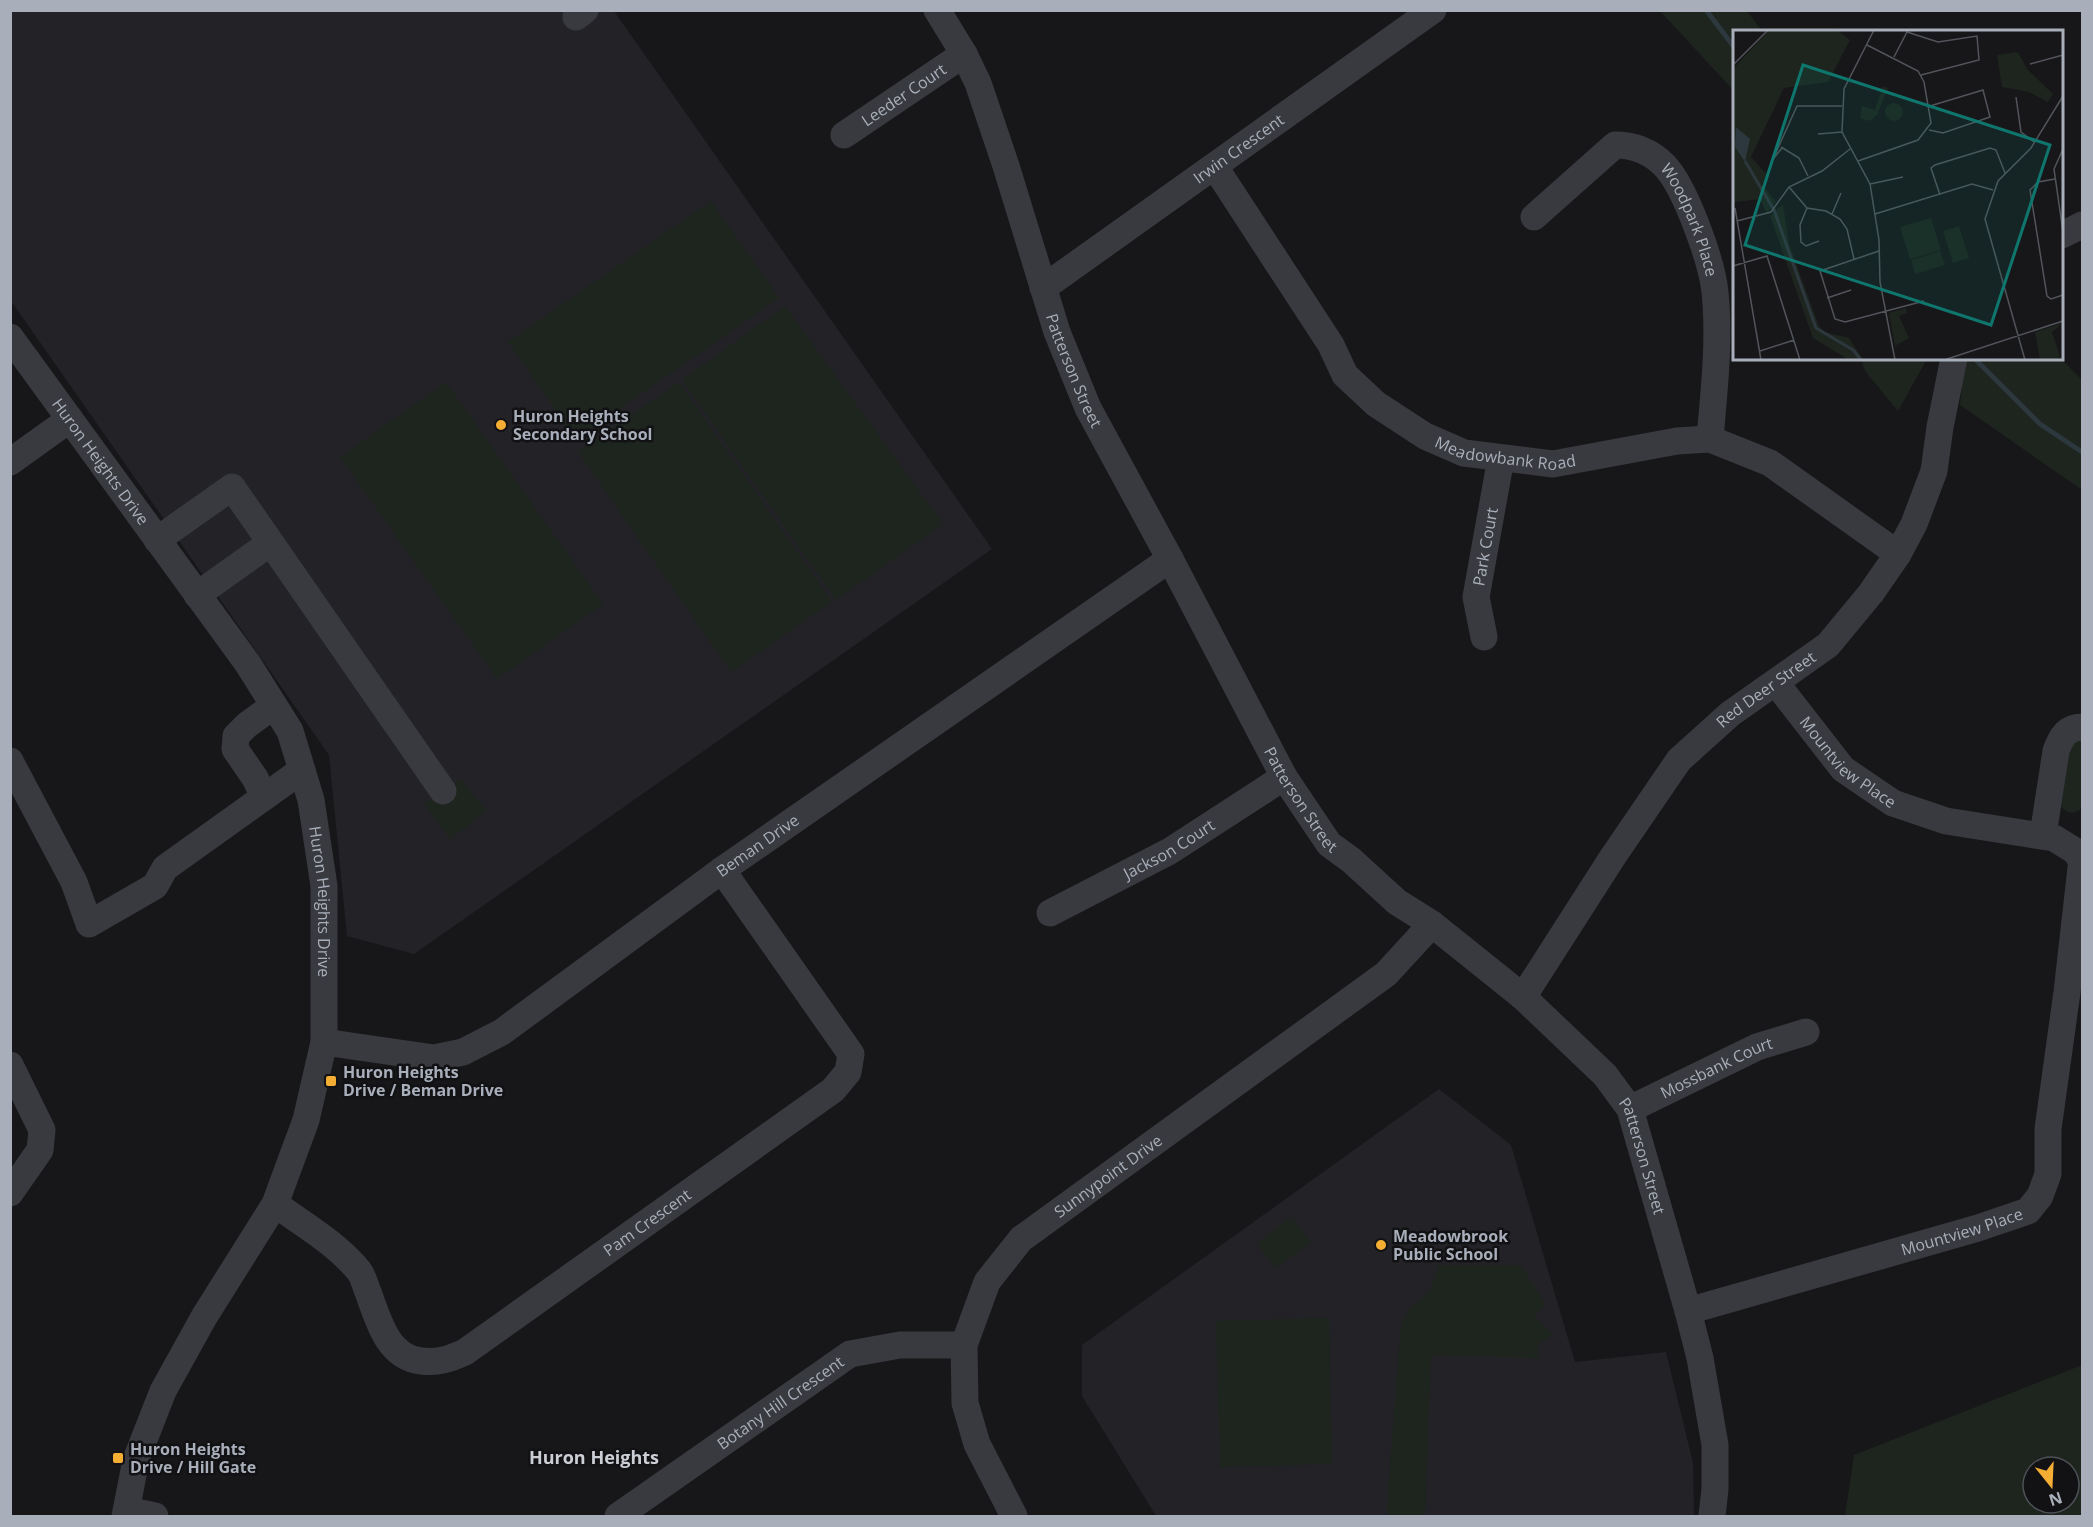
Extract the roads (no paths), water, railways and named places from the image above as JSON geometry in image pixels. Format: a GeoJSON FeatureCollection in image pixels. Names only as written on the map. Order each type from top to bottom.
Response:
{"type":"FeatureCollection","features":[{"type":"Feature","properties":{"kind":"street","name":"Patterson Street"},"geometry":{"type":"LineString","coordinates":[[937,10],[964,54],[978,83],[1060,341],[1088,408],[1284,777],[1329,844],[1351,860],[1397,902],[1432,924],[1523,997],[1605,1075],[1630,1109],[1700,1358],[1715,1445],[1715,1490],[1712,1516]]}},
{"type":"Feature","properties":{"kind":"street","name":"Irwin Crescent"},"geometry":{"type":"LineString","coordinates":[[1043,288],[1433,10]]}},
{"type":"Feature","properties":{"kind":"street","name":"Leeder Court"},"geometry":{"type":"LineString","coordinates":[[844,135],[964,54]]}},
{"type":"Feature","properties":{"kind":"street","name":"Woodpark Place"},"geometry":{"type":"LineString","coordinates":[[1534,217],[1615,145],[1632,145],[1651,154],[1666,166],[1682,194],[1702,241],[1715,290],[1717,353],[1710,439]]}},
{"type":"Feature","properties":{"kind":"street","name":"Meadowbank Road"},"geometry":{"type":"LineString","coordinates":[[1215,167],[1331,345],[1345,375],[1376,404],[1425,436],[1464,453],[1553,464],[1677,441],[1710,439],[1770,463],[1898,554]]}},
{"type":"Feature","properties":{"kind":"street"},"geometry":{"type":"LineString","coordinates":[[2063,234],[2082,225]]}},
{"type":"Feature","properties":{"kind":"street","name":"Huron Heights Drive"},"geometry":{"type":"LineString","coordinates":[[10,337],[248,664],[290,731],[312,800],[324,886],[324,1042],[306,1120],[275,1204],[204,1317],[163,1391],[136,1460],[126,1514]]}},
{"type":"Feature","properties":{"kind":"street","name":"Red Deer Street"},"geometry":{"type":"LineString","coordinates":[[1523,997],[1612,858],[1679,760],[1730,714],[1828,645],[1871,593],[1898,554],[1914,524],[1934,471],[1954,360]]}},
{"type":"Feature","properties":{"kind":"street"},"geometry":{"type":"LineString","coordinates":[[10,462],[70,419]]}},
{"type":"Feature","properties":{"kind":"street","name":"Park Court"},"geometry":{"type":"LineString","coordinates":[[1485,637],[1476,597],[1501,458]]}},
{"type":"Feature","properties":{"kind":"street"},"geometry":{"type":"LineString","coordinates":[[158,540],[232,487],[444,790]]}},
{"type":"Feature","properties":{"kind":"street"},"geometry":{"type":"LineString","coordinates":[[197,595],[270,543]]}},
{"type":"Feature","properties":{"kind":"street","name":"Beman Drive"},"geometry":{"type":"LineString","coordinates":[[324,1042],[434,1058],[463,1052],[501,1032],[722,870],[1170,559]]}},
{"type":"Feature","properties":{"kind":"street","name":"Mountview Place"},"geometry":{"type":"LineString","coordinates":[[1688,1311],[1978,1228],[2028,1210],[2040,1196],[2048,1174],[2048,1130],[2082,860],[2064,842],[2043,835],[1946,821],[1893,803],[1843,769],[1776,683]]}},
{"type":"Feature","properties":{"kind":"street"},"geometry":{"type":"LineString","coordinates":[[264,797],[255,778],[235,749],[236,736],[273,706]]}},
{"type":"Feature","properties":{"kind":"street"},"geometry":{"type":"LineString","coordinates":[[2043,835],[2056,751],[2067,731],[2075,727],[2082,727]]}},
{"type":"Feature","properties":{"kind":"street"},"geometry":{"type":"LineString","coordinates":[[10,761],[74,882],[89,924],[155,886],[165,868],[302,770]]}},
{"type":"Feature","properties":{"kind":"street","name":"Jackson Court"},"geometry":{"type":"LineString","coordinates":[[1050,913],[1170,851],[1284,777]]}},
{"type":"Feature","properties":{"kind":"street","name":"Pam Crescent"},"geometry":{"type":"LineString","coordinates":[[275,1204],[344,1255],[360,1272],[386,1337],[399,1353],[412,1360],[432,1362],[451,1359],[465,1352],[834,1090],[848,1072],[851,1054],[722,870]]}},
{"type":"Feature","properties":{"kind":"street","name":"Sunnypoint Drive"},"geometry":{"type":"LineString","coordinates":[[1014,1516],[977,1444],[965,1403],[964,1345],[987,1282],[1021,1239],[1386,974],[1432,924]]}},
{"type":"Feature","properties":{"kind":"street","name":"Mossbank Court"},"geometry":{"type":"LineString","coordinates":[[1630,1109],[1757,1047],[1806,1032]]}},
{"type":"Feature","properties":{"kind":"street"},"geometry":{"type":"LineString","coordinates":[[10,1065],[42,1130],[39,1150],[10,1193]]}},
{"type":"Feature","properties":{"kind":"street","name":"Botany Hill Crescent"},"geometry":{"type":"LineString","coordinates":[[618,1516],[850,1354],[900,1345],[964,1345]]}},
{"type":"Feature","properties":{"kind":"street"},"geometry":{"type":"LineString","coordinates":[[126,1514],[155,1516]]}},
{"type":"Feature","properties":{"kind":"waterway"},"geometry":{"type":"LineString","coordinates":[[1706,10],[1733,46]]}},
{"type":"Feature","properties":{"kind":"waterway"},"geometry":{"type":"LineString","coordinates":[[1976,360],[2040,424],[2082,452]]}},
{"type":"Feature","properties":{"kind":"place","name":"Huron Heights Secondary School"},"geometry":{"type":"Point","coordinates":[501,425]}},
{"type":"Feature","properties":{"kind":"place","name":"Huron Heights Drive / Beman Drive"},"geometry":{"type":"Point","coordinates":[331,1081]}},
{"type":"Feature","properties":{"kind":"place","name":"Meadowbrook Public School"},"geometry":{"type":"Point","coordinates":[1381,1245]}},
{"type":"Feature","properties":{"kind":"place","name":"Huron Heights Drive / Hill Gate"},"geometry":{"type":"Point","coordinates":[118,1458]}},
{"type":"Feature","properties":{"kind":"district","name":"Huron Heights"},"geometry":{"type":"Point","coordinates":[594,1457]}}]}
